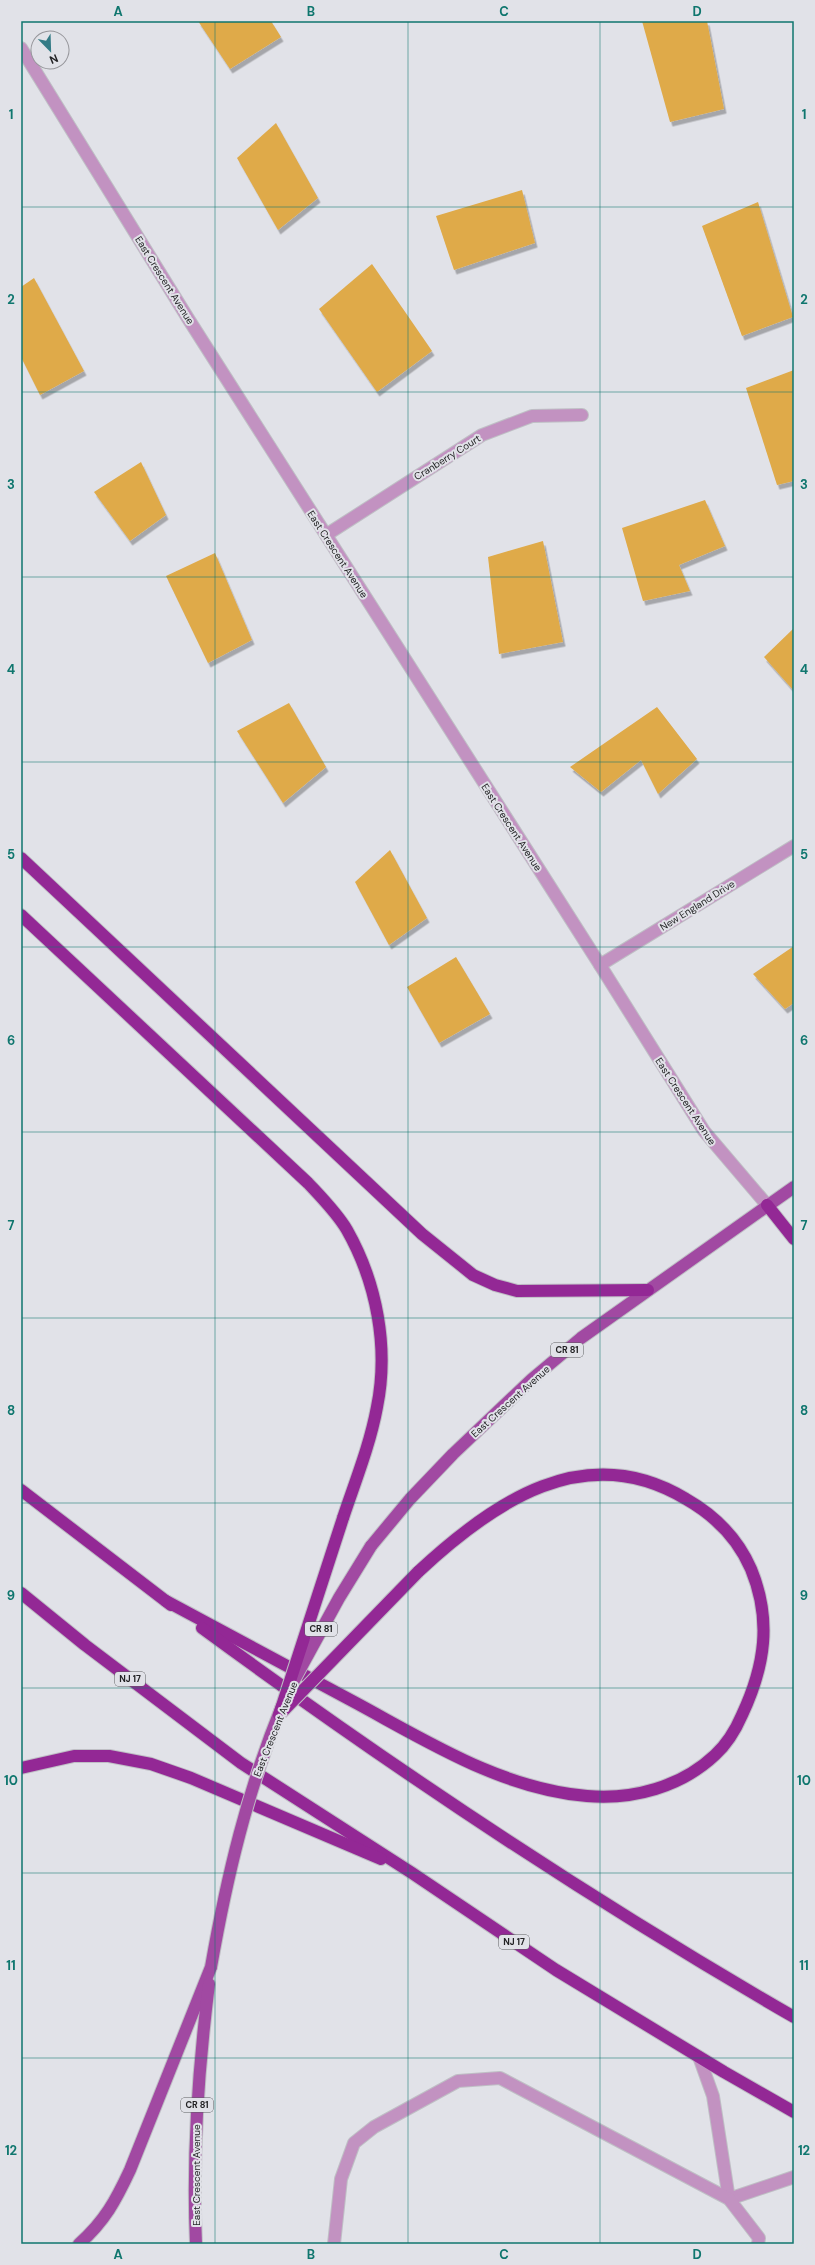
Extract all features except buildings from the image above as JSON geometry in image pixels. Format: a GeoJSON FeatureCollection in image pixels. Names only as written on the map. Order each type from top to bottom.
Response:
{"type":"FeatureCollection","features":[{"type":"Feature","properties":{"kind":"highway"},"geometry":{"type":"LineString","coordinates":[[21,858],[416,1228],[473,1275],[495,1285],[517,1291],[648,1290]]}},
{"type":"Feature","properties":{"kind":"highway"},"geometry":{"type":"LineString","coordinates":[[21,915],[308,1183],[327,1203],[347,1230],[371,1287],[382,1351],[377,1407],[343,1518],[278,1715]]}},
{"type":"Feature","properties":{"kind":"highway"},"geometry":{"type":"LineString","coordinates":[[767,1205],[794,1239]]}},
{"type":"Feature","properties":{"kind":"highway"},"geometry":{"type":"LineString","coordinates":[[166,1601],[470,1764],[530,1786],[587,1797],[643,1793],[671,1785],[695,1771],[717,1754],[736,1728],[751,1696],[760,1668],[764,1643],[763,1616],[757,1590],[746,1561],[718,1521],[686,1498],[649,1480],[619,1474],[588,1475],[559,1479],[535,1487],[473,1525],[418,1572],[278,1715]]}},
{"type":"Feature","properties":{"kind":"highway"},"geometry":{"type":"LineString","coordinates":[[21,1490],[166,1601],[297,1697],[521,1850],[633,1922],[794,2017]]}},
{"type":"Feature","properties":{"kind":"highway","name":"NJ 17"},"geometry":{"type":"LineString","coordinates":[[21,1593],[85,1644],[241,1763],[412,1873],[556,1970],[794,2112]]}},
{"type":"Feature","properties":{"kind":"highway"},"geometry":{"type":"LineString","coordinates":[[21,1768],[57,1759],[80,1756],[109,1756],[150,1764],[191,1778],[412,1873]]}},
{"type":"Feature","properties":{"kind":"main road"},"geometry":{"type":"LineString","coordinates":[[767,1205],[794,1187]]}},
{"type":"Feature","properties":{"kind":"main road","name":"East Crescent Avenue"},"geometry":{"type":"LineString","coordinates":[[196,2244],[195,2139],[201,2055],[211,1967],[223,1899],[237,1838],[249,1796],[278,1715],[309,1650],[371,1546],[410,1499],[492,1416],[532,1379],[581,1338],[767,1205]]}},
{"type":"Feature","properties":{"kind":"main road"},"geometry":{"type":"LineString","coordinates":[[79,2244],[104,2219],[115,2202],[130,2170],[211,1967]]}},
{"type":"Feature","properties":{"kind":"street","name":"East Crescent Avenue"},"geometry":{"type":"LineString","coordinates":[[21,48],[189,320],[704,1131],[767,1205]]}},
{"type":"Feature","properties":{"kind":"street","name":"Cranberry Court"},"geometry":{"type":"LineString","coordinates":[[326,535],[482,435],[532,416],[582,415]]}},
{"type":"Feature","properties":{"kind":"street","name":"New England Drive"},"geometry":{"type":"LineString","coordinates":[[600,965],[794,846]]}},
{"type":"Feature","properties":{"kind":"street"},"geometry":{"type":"LineString","coordinates":[[700,2057],[713,2096],[729,2199]]}},
{"type":"Feature","properties":{"kind":"street"},"geometry":{"type":"LineString","coordinates":[[334,2244],[340,2179],[354,2143],[380,2123],[458,2081],[500,2078],[729,2199],[759,2238],[758,2244]]}},
{"type":"Feature","properties":{"kind":"street"},"geometry":{"type":"LineString","coordinates":[[729,2199],[794,2177]]}}]}
